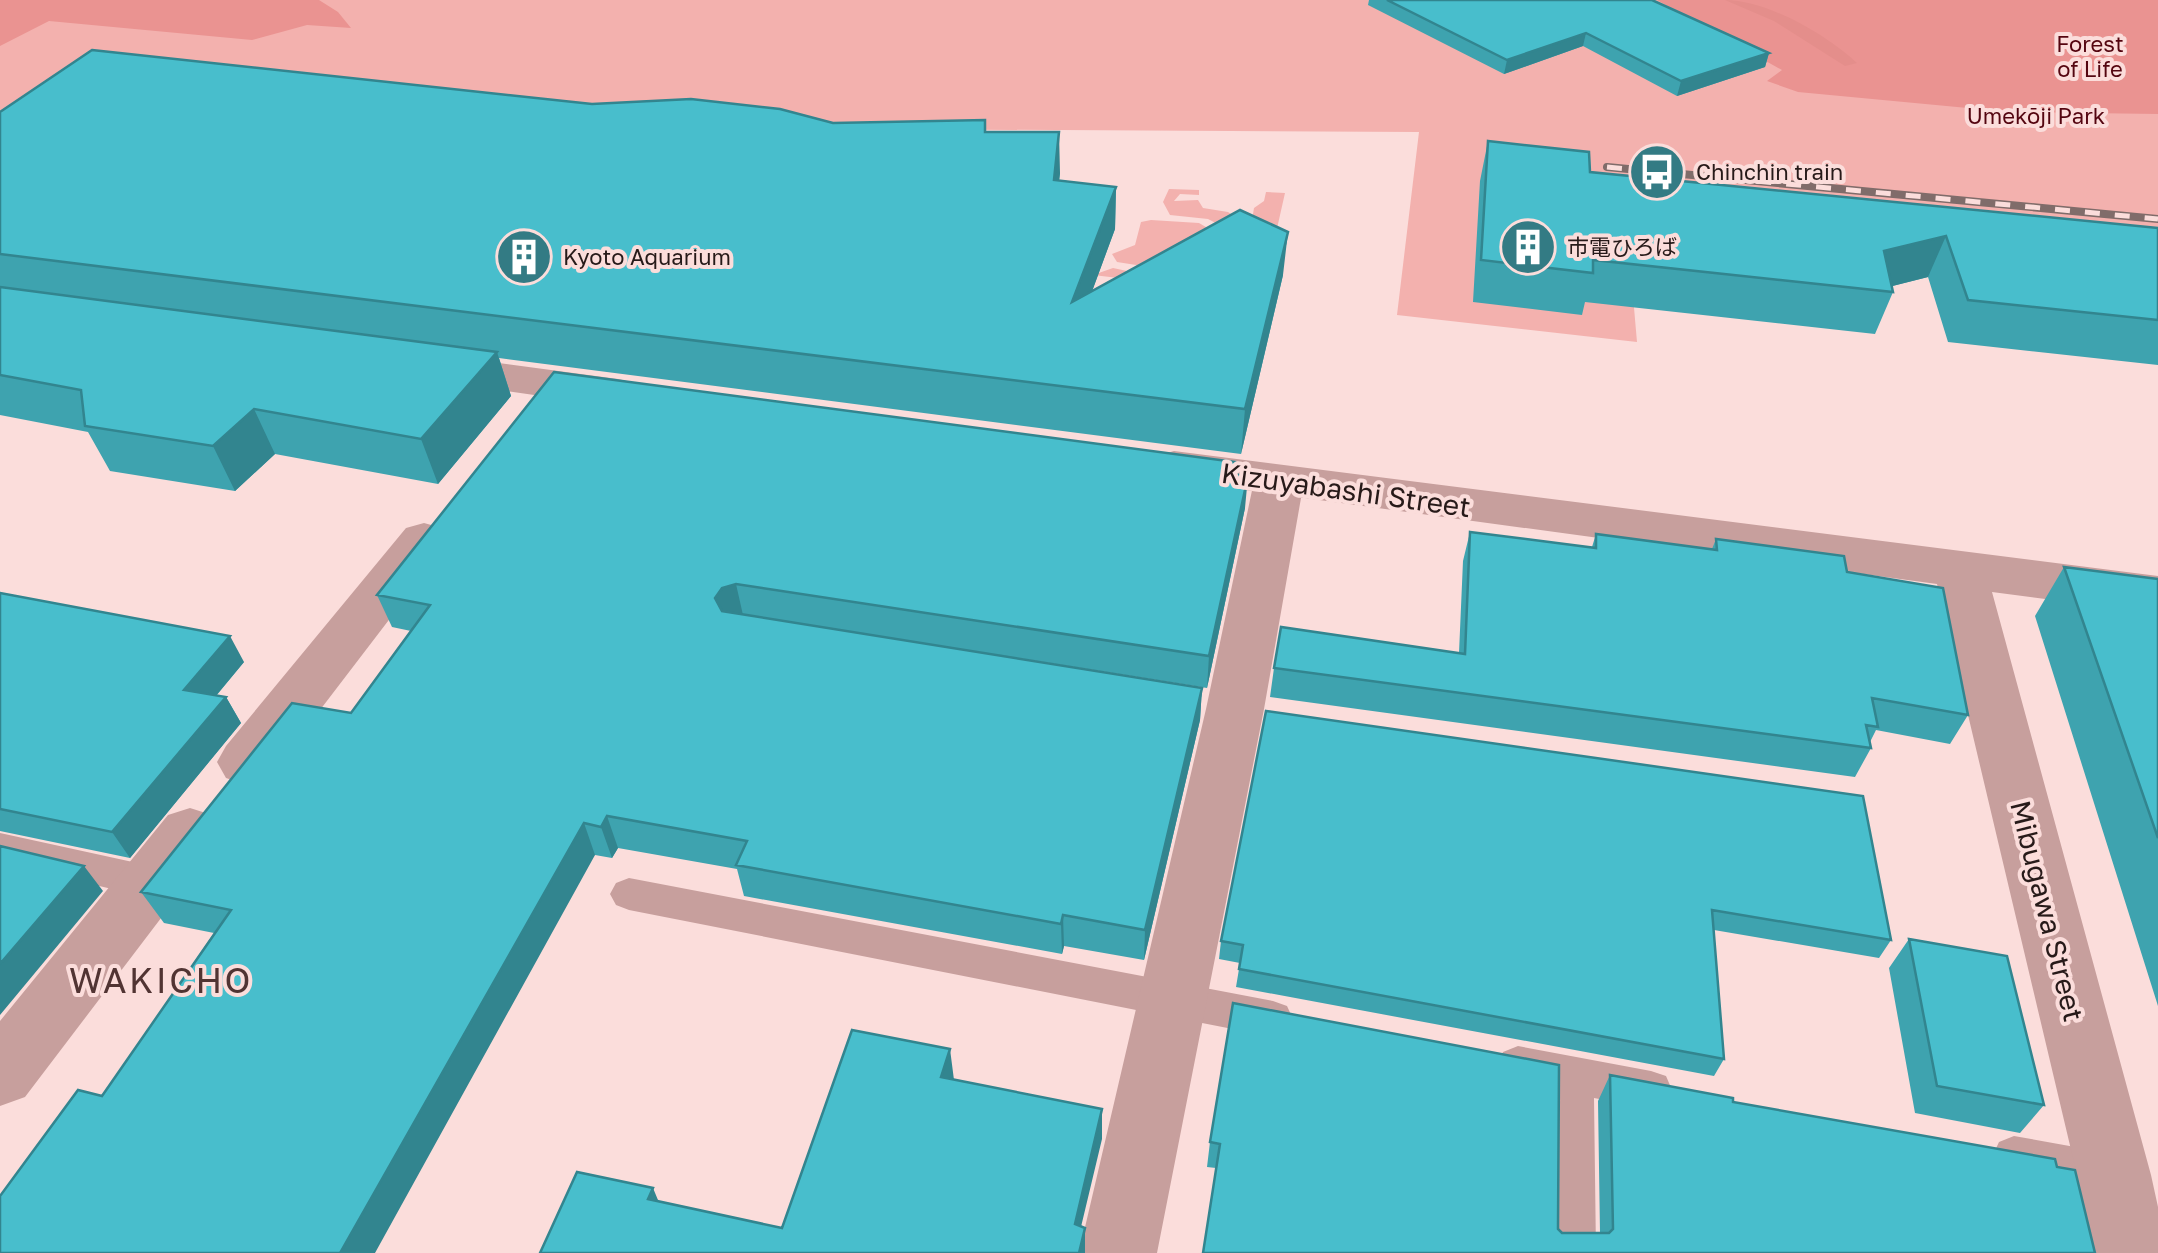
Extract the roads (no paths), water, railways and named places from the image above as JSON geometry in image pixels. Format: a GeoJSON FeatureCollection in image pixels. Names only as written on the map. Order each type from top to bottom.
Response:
{"type":"FeatureCollection","features":[{"type":"Feature","properties":{"kind":"street"},"geometry":{"type":"LineString","coordinates":[[388,362],[668,399]]}},
{"type":"Feature","properties":{"kind":"street"},"geometry":{"type":"LineString","coordinates":[[512,430],[550,384]]}},
{"type":"Feature","properties":{"kind":"street","name":"Kizuyabashi Street"},"geometry":{"type":"LineString","coordinates":[[1122,460],[2158,594]]}},
{"type":"Feature","properties":{"kind":"street"},"geometry":{"type":"LineString","coordinates":[[1118,1253],[1235,709],[1279,481]]}},
{"type":"Feature","properties":{"kind":"street"},"geometry":{"type":"LineString","coordinates":[[0,1074],[463,492]]}},
{"type":"Feature","properties":{"kind":"street","name":"Mibugawa Street"},"geometry":{"type":"LineString","coordinates":[[1960,570],[2114,1175],[2129,1253]]}},
{"type":"Feature","properties":{"kind":"lane"},"geometry":{"type":"LineString","coordinates":[[0,848],[150,882]]}},
{"type":"Feature","properties":{"kind":"lane"},"geometry":{"type":"LineString","coordinates":[[629,894],[1306,1025]]}},
{"type":"Feature","properties":{"kind":"lane"},"geometry":{"type":"LineString","coordinates":[[1477,1057],[1689,1096]]}},
{"type":"Feature","properties":{"kind":"lane"},"geometry":{"type":"LineString","coordinates":[[1572,1253],[1573,1075]]}},
{"type":"Feature","properties":{"kind":"lane"},"geometry":{"type":"LineString","coordinates":[[1979,1150],[2114,1175]]}},
{"type":"Feature","properties":{"kind":"waterway"},"geometry":{"type":"LineString","coordinates":[[1732,0],[1779,18],[1850,63]]}},
{"type":"Feature","properties":{"kind":"railway"},"geometry":{"type":"LineString","coordinates":[[1607,167],[2158,219]]}},
{"type":"Feature","properties":{"kind":"place","name":"Chinchin train"},"geometry":{"type":"Point","coordinates":[1657,172]}},
{"type":"Feature","properties":{"kind":"place","name":"市電ひろば"},"geometry":{"type":"Point","coordinates":[1528,247]}},
{"type":"Feature","properties":{"kind":"place","name":"Kyoto Aquarium"},"geometry":{"type":"Point","coordinates":[524,257]}},
{"type":"Feature","properties":{"kind":"district","name":"WAKICHO"},"geometry":{"type":"Point","coordinates":[161,981]}},
{"type":"Feature","properties":{"kind":"park label","name":"Forest of Life"},"geometry":{"type":"Point","coordinates":[2090,56]}},
{"type":"Feature","properties":{"kind":"park label","name":"Umekōji Park"},"geometry":{"type":"Point","coordinates":[2036,116]}}]}
